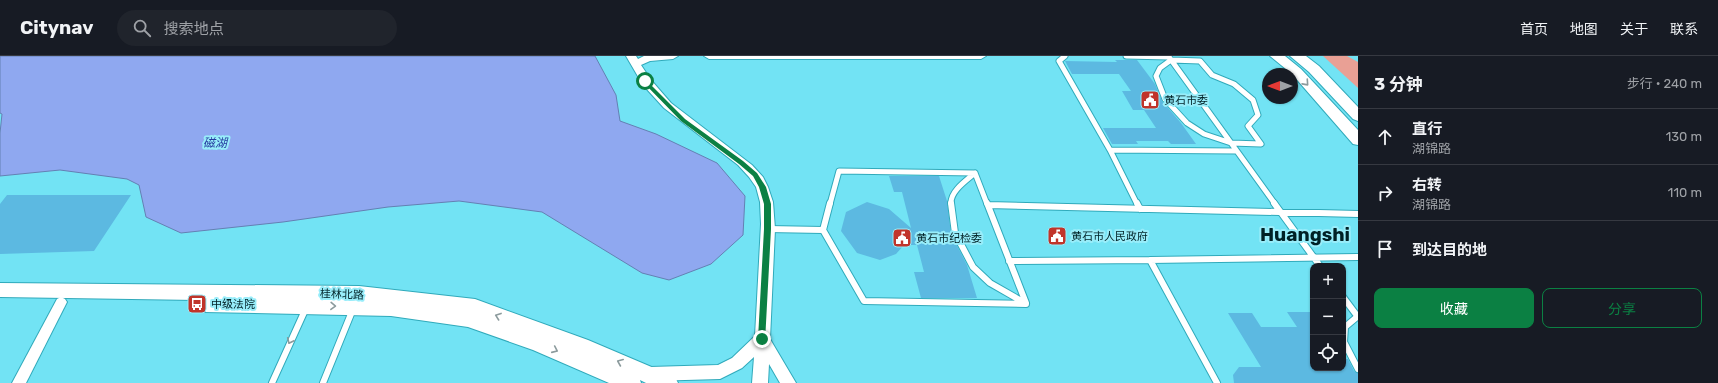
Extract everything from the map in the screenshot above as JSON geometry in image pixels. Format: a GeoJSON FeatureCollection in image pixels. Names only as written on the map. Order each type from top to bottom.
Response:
{"type":"FeatureCollection","features":[{"type":"Feature","properties":{"kind":"main road"},"geometry":{"type":"LineString","coordinates":[[1277,56],[1296,72],[1358,140]]}},
{"type":"Feature","properties":{"kind":"main road"},"geometry":{"type":"LineString","coordinates":[[1297,56],[1314,69],[1358,116]]}},
{"type":"Feature","properties":{"kind":"main road","name":"桂林北路"},"geometry":{"type":"LineString","coordinates":[[0,290],[356,300],[475,307],[581,346],[639,378]]}},
{"type":"Feature","properties":{"kind":"main road","name":"桂林北路"},"geometry":{"type":"LineString","coordinates":[[0,301],[61,302],[310,299]]}},
{"type":"Feature","properties":{"kind":"main road","name":"桂林北路"},"geometry":{"type":"LineString","coordinates":[[356,300],[392,308],[468,319],[540,344],[612,377],[639,378],[668,383]]}},
{"type":"Feature","properties":{"kind":"street"},"geometry":{"type":"LineString","coordinates":[[673,56],[633,60],[645,81],[683,120],[741,162],[755,174],[762,187],[768,204],[760,383]]}},
{"type":"Feature","properties":{"kind":"street"},"geometry":{"type":"LineString","coordinates":[[709,56],[981,56]]}},
{"type":"Feature","properties":{"kind":"street"},"geometry":{"type":"LineString","coordinates":[[19,383],[61,302]]}},
{"type":"Feature","properties":{"kind":"street"},"geometry":{"type":"LineString","coordinates":[[639,378],[720,372],[737,363],[762,339]]}},
{"type":"Feature","properties":{"kind":"street"},"geometry":{"type":"LineString","coordinates":[[762,339],[788,383]]}},
{"type":"Feature","properties":{"kind":"lane"},"geometry":{"type":"LineString","coordinates":[[1065,56],[1059,61],[1110,150],[1140,209]]}},
{"type":"Feature","properties":{"kind":"lane"},"geometry":{"type":"LineString","coordinates":[[1126,56],[1170,57],[1318,263]]}},
{"type":"Feature","properties":{"kind":"lane"},"geometry":{"type":"LineString","coordinates":[[1171,60],[1200,61],[1212,75],[1234,84],[1253,100],[1258,115],[1248,126],[1261,144],[1231,143],[1204,134],[1187,123],[1165,99],[1156,76],[1160,68],[1171,60]]}},
{"type":"Feature","properties":{"kind":"lane"},"geometry":{"type":"LineString","coordinates":[[1110,150],[1236,151]]}},
{"type":"Feature","properties":{"kind":"lane"},"geometry":{"type":"LineString","coordinates":[[975,173],[839,171],[823,230],[864,301],[1026,304]]}},
{"type":"Feature","properties":{"kind":"lane"},"geometry":{"type":"LineString","coordinates":[[975,173],[1026,304]]}},
{"type":"Feature","properties":{"kind":"lane"},"geometry":{"type":"LineString","coordinates":[[975,173],[957,189],[951,200],[955,233],[973,267],[990,283],[1026,304]]}},
{"type":"Feature","properties":{"kind":"lane"},"geometry":{"type":"LineString","coordinates":[[988,205],[1358,214]]}},
{"type":"Feature","properties":{"kind":"lane"},"geometry":{"type":"LineString","coordinates":[[768,229],[823,230]]}},
{"type":"Feature","properties":{"kind":"lane"},"geometry":{"type":"LineString","coordinates":[[1009,261],[1358,257]]}},
{"type":"Feature","properties":{"kind":"lane"},"geometry":{"type":"LineString","coordinates":[[1150,260],[1217,383]]}},
{"type":"Feature","properties":{"kind":"lane"},"geometry":{"type":"LineString","coordinates":[[272,383],[310,299]]}},
{"type":"Feature","properties":{"kind":"lane"},"geometry":{"type":"LineString","coordinates":[[1344,299],[1358,317],[1345,326],[1344,342],[1358,369]]}},
{"type":"Feature","properties":{"kind":"lane"},"geometry":{"type":"LineString","coordinates":[[323,383],[356,300]]}},
{"type":"Feature","properties":{"kind":"shaded area"},"geometry":{"type":"Polygon","coordinates":[[[1323,56],[1347,56],[1358,62],[1358,88],[1323,56]]]}},
{"type":"Feature","properties":{"kind":"water","name":"磁湖"},"geometry":{"type":"Polygon","coordinates":[[[0,56],[595,56],[616,95],[620,121],[656,134],[717,163],[745,196],[743,235],[711,264],[669,280],[642,273],[542,212],[459,201],[388,207],[283,222],[181,233],[146,217],[139,185],[127,179],[60,170],[0,176],[0,133],[2,114],[0,113],[0,56]]]}},
{"type":"Feature","properties":{"kind":"building","name":"黄石市委"},"geometry":{"type":"Polygon","coordinates":[[[1115,60],[1137,60],[1155,84],[1162,101],[1181,123],[1196,144],[1171,144],[1168,141],[1136,141],[1138,144],[1112,144],[1103,128],[1156,128],[1144,110],[1133,110],[1122,91],[1131,91],[1119,74],[1072,74],[1065,61],[1117,62],[1115,60]]]}},
{"type":"Feature","properties":{"kind":"building","name":"黄石市纪检委"},"geometry":{"type":"Polygon","coordinates":[[[889,176],[939,176],[947,201],[951,234],[967,265],[977,298],[921,298],[914,272],[924,272],[917,245],[904,245],[896,254],[880,260],[857,253],[841,231],[846,212],[867,202],[889,209],[911,228],[902,192],[894,192],[889,176]]]}},
{"type":"Feature","properties":{"kind":"building"},"geometry":{"type":"Polygon","coordinates":[[[7,195],[131,195],[94,251],[0,254],[0,204],[7,195]]]}},
{"type":"Feature","properties":{"kind":"building"},"geometry":{"type":"Polygon","coordinates":[[[1287,312],[1310,312],[1310,371],[1346,371],[1346,359],[1348,359],[1354,371],[1358,373],[1358,383],[1234,383],[1233,375],[1239,367],[1261,367],[1228,313],[1252,313],[1261,327],[1297,327],[1287,312]]]}},
{"type":"Feature","properties":{"kind":"place","name":"黄石市委"},"geometry":{"type":"Point","coordinates":[1150,100]}},
{"type":"Feature","properties":{"kind":"place","name":"黄石市人民政府"},"geometry":{"type":"Point","coordinates":[1057,236]}},
{"type":"Feature","properties":{"kind":"place","name":"黄石市纪检委"},"geometry":{"type":"Point","coordinates":[902,238]}},
{"type":"Feature","properties":{"kind":"place","name":"中级法院"},"geometry":{"type":"Point","coordinates":[197,304]}},
{"type":"Feature","properties":{"kind":"district","name":"Huangshi"},"geometry":{"type":"Point","coordinates":[1305,234]}},
{"type":"Feature","properties":{"kind":"route"},"geometry":{"type":"LineString","coordinates":[[645,81],[683,120],[741,162],[755,174],[762,187],[768,204],[762,339]]}}]}
